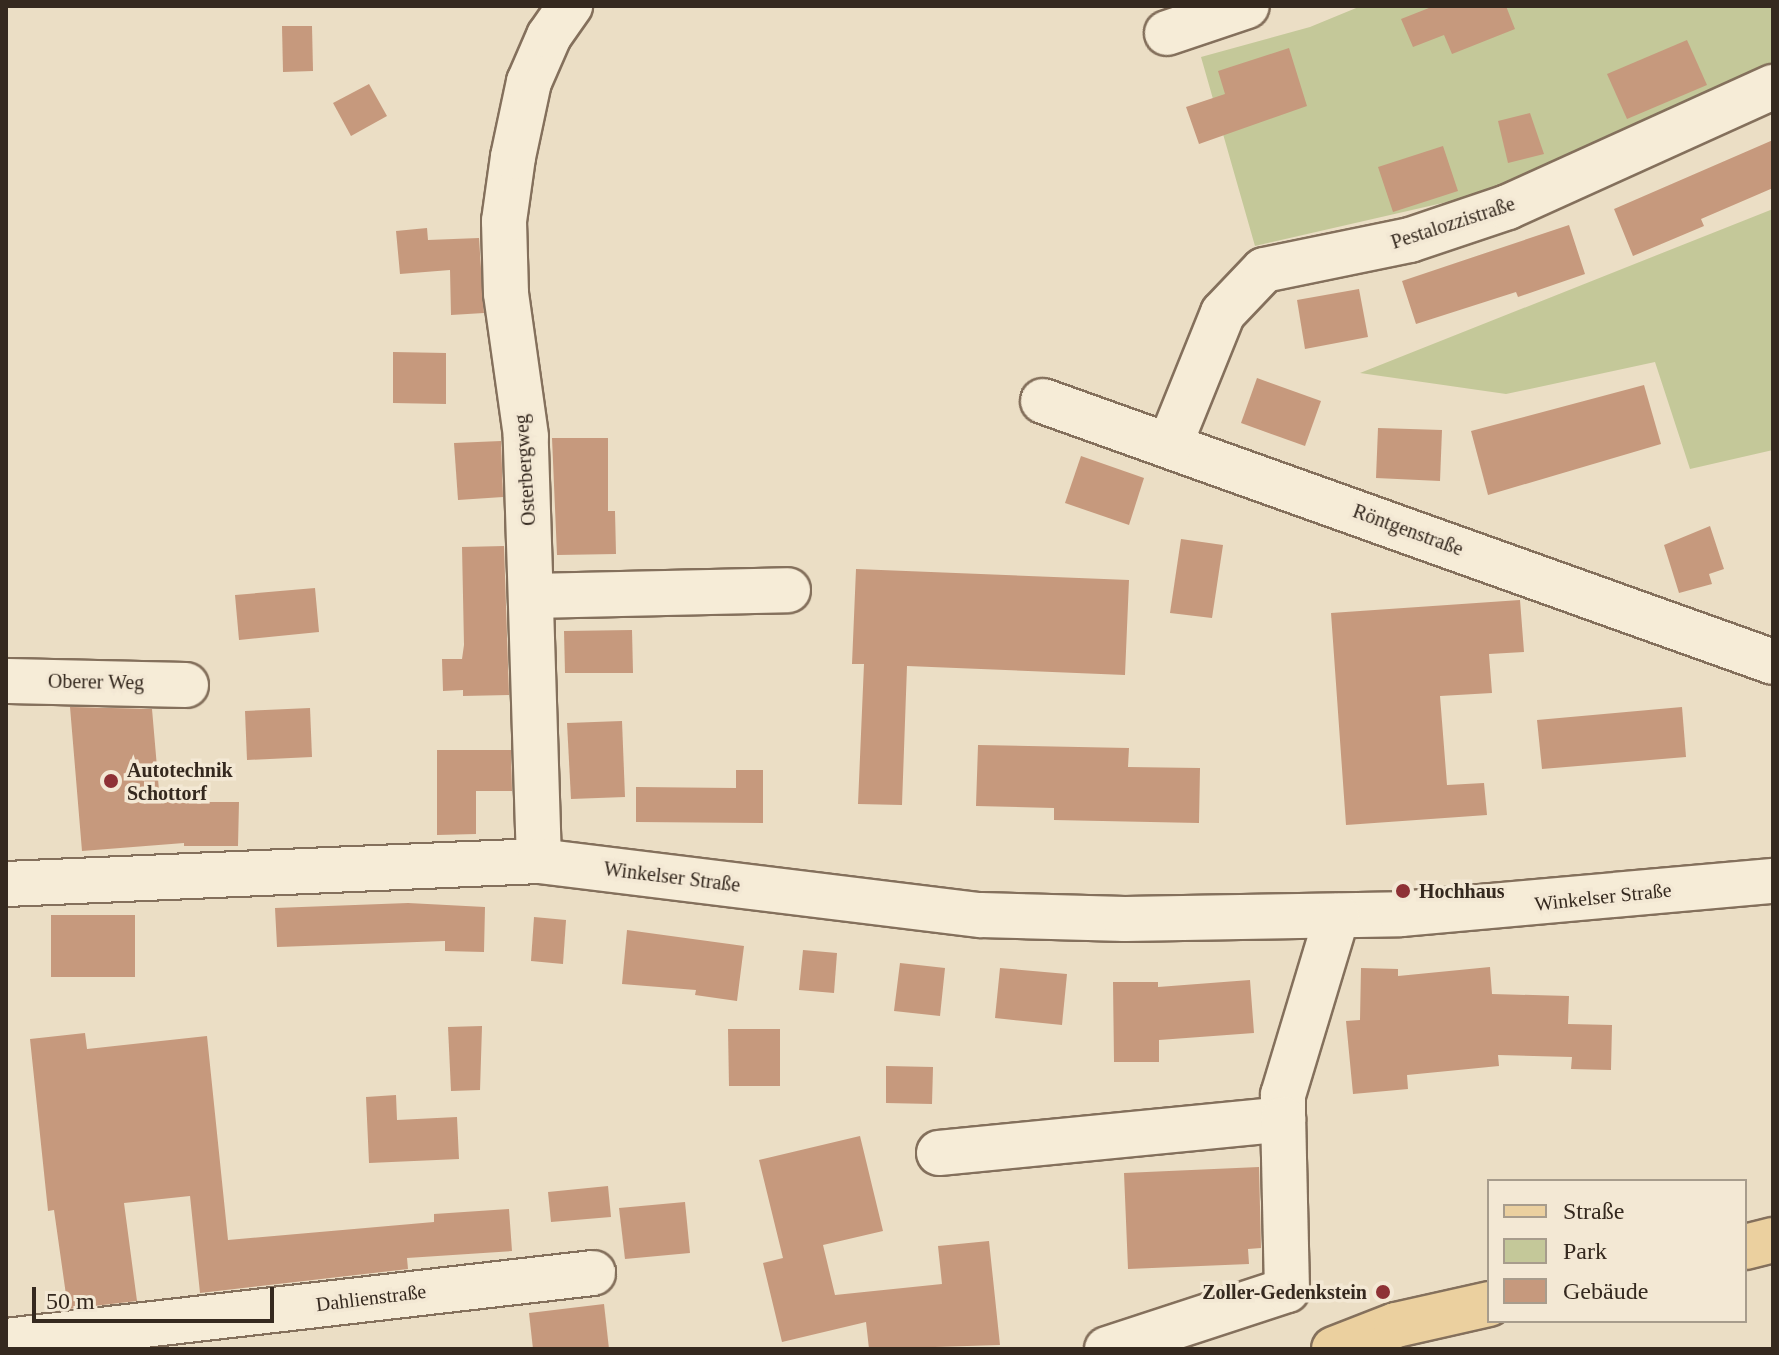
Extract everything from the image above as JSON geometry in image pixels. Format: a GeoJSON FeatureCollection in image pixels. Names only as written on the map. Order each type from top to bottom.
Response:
{"type":"FeatureCollection","features":[{"type":"Feature","properties":{"kind":"main road"},"geometry":{"type":"LineString","coordinates":[[1747,1246],[1773,1240]]}},
{"type":"Feature","properties":{"kind":"main road"},"geometry":{"type":"LineString","coordinates":[[1334,1349],[1396,1325],[1487,1304]]}},
{"type":"Feature","properties":{"kind":"street","name":"Osterbergweg"},"geometry":{"type":"LineString","coordinates":[[539,861],[526,436],[506,293],[504,221],[513,157],[529,82],[549,36],[570,6]]}},
{"type":"Feature","properties":{"kind":"street"},"geometry":{"type":"LineString","coordinates":[[1167,33],[1247,6]]}},
{"type":"Feature","properties":{"kind":"street","name":"Pestalozzistraße"},"geometry":{"type":"LineString","coordinates":[[1170,444],[1223,313],[1264,270],[1410,240],[1508,207],[1773,87]]}},
{"type":"Feature","properties":{"kind":"street","name":"Röntgenstraße"},"geometry":{"type":"LineString","coordinates":[[1043,401],[1773,662]]}},
{"type":"Feature","properties":{"kind":"street"},"geometry":{"type":"LineString","coordinates":[[532,596],[788,590]]}},
{"type":"Feature","properties":{"kind":"street","name":"Oberer Weg"},"geometry":{"type":"LineString","coordinates":[[6,681],[186,685]]}},
{"type":"Feature","properties":{"kind":"street","name":"Winkelser Straße"},"geometry":{"type":"LineString","coordinates":[[6,884],[539,861],[981,915],[1125,919],[1337,916],[1507,907],[1773,881]]}},
{"type":"Feature","properties":{"kind":"street"},"geometry":{"type":"LineString","coordinates":[[1107,1349],[1287,1290],[1283,1095],[1337,916]]}},
{"type":"Feature","properties":{"kind":"street"},"geometry":{"type":"LineString","coordinates":[[939,1153],[1283,1119]]}},
{"type":"Feature","properties":{"kind":"street","name":"Dahlienstraße"},"geometry":{"type":"LineString","coordinates":[[28,1342],[593,1273]]}},
{"type":"Feature","properties":{"kind":"green space"},"geometry":{"type":"Polygon","coordinates":[[[1361,6],[1773,6],[1773,72],[1495,191],[1255,246],[1201,57],[1310,27],[1361,6]]]}},
{"type":"Feature","properties":{"kind":"green space"},"geometry":{"type":"Polygon","coordinates":[[[1773,209],[1773,450],[1690,469],[1655,362],[1506,394],[1360,373],[1773,209]]]}},
{"type":"Feature","properties":{"kind":"building"},"geometry":{"type":"Polygon","coordinates":[[[1434,6],[1506,6],[1515,29],[1452,54],[1444,35],[1413,47],[1401,19],[1434,6]]]}},
{"type":"Feature","properties":{"kind":"building"},"geometry":{"type":"Polygon","coordinates":[[[282,26],[312,26],[313,71],[283,72],[282,26]]]}},
{"type":"Feature","properties":{"kind":"building"},"geometry":{"type":"Polygon","coordinates":[[[1687,40],[1707,85],[1627,119],[1607,74],[1687,40]]]}},
{"type":"Feature","properties":{"kind":"building"},"geometry":{"type":"Polygon","coordinates":[[[1289,48],[1307,106],[1199,144],[1186,107],[1225,94],[1218,71],[1289,48]]]}},
{"type":"Feature","properties":{"kind":"building"},"geometry":{"type":"Polygon","coordinates":[[[369,84],[387,116],[351,136],[333,103],[369,84]]]}},
{"type":"Feature","properties":{"kind":"building"},"geometry":{"type":"Polygon","coordinates":[[[1530,113],[1544,154],[1508,163],[1498,121],[1530,113]]]}},
{"type":"Feature","properties":{"kind":"building"},"geometry":{"type":"Polygon","coordinates":[[[1773,140],[1773,188],[1701,219],[1704,226],[1633,256],[1614,209],[1773,140]]]}},
{"type":"Feature","properties":{"kind":"building"},"geometry":{"type":"Polygon","coordinates":[[[1443,146],[1458,191],[1393,212],[1378,167],[1443,146]]]}},
{"type":"Feature","properties":{"kind":"building"},"geometry":{"type":"Polygon","coordinates":[[[1569,225],[1585,274],[1518,297],[1516,292],[1416,324],[1402,281],[1569,225]]]}},
{"type":"Feature","properties":{"kind":"building"},"geometry":{"type":"Polygon","coordinates":[[[427,228],[428,240],[479,238],[484,313],[451,315],[450,270],[400,274],[396,231],[427,228]]]}},
{"type":"Feature","properties":{"kind":"building"},"geometry":{"type":"Polygon","coordinates":[[[1359,289],[1368,337],[1305,349],[1297,300],[1359,289]]]}},
{"type":"Feature","properties":{"kind":"building"},"geometry":{"type":"Polygon","coordinates":[[[393,352],[446,353],[446,404],[393,403],[393,352]]]}},
{"type":"Feature","properties":{"kind":"building"},"geometry":{"type":"Polygon","coordinates":[[[1257,378],[1321,401],[1305,446],[1241,423],[1257,378]]]}},
{"type":"Feature","properties":{"kind":"building"},"geometry":{"type":"Polygon","coordinates":[[[1644,385],[1661,444],[1488,495],[1471,431],[1644,385]]]}},
{"type":"Feature","properties":{"kind":"building"},"geometry":{"type":"Polygon","coordinates":[[[1378,428],[1442,430],[1440,481],[1376,478],[1378,428]]]}},
{"type":"Feature","properties":{"kind":"building"},"geometry":{"type":"Polygon","coordinates":[[[552,438],[608,438],[608,511],[615,511],[616,554],[557,555],[552,438]]]}},
{"type":"Feature","properties":{"kind":"building"},"geometry":{"type":"Polygon","coordinates":[[[501,441],[503,497],[458,500],[454,443],[501,441]]]}},
{"type":"Feature","properties":{"kind":"building"},"geometry":{"type":"Polygon","coordinates":[[[1081,456],[1144,478],[1129,525],[1065,503],[1081,456]]]}},
{"type":"Feature","properties":{"kind":"building"},"geometry":{"type":"Polygon","coordinates":[[[1710,526],[1724,569],[1709,574],[1712,584],[1679,593],[1664,545],[1710,526]]]}},
{"type":"Feature","properties":{"kind":"building"},"geometry":{"type":"Polygon","coordinates":[[[1181,539],[1223,545],[1212,618],[1170,613],[1181,539]]]}},
{"type":"Feature","properties":{"kind":"building"},"geometry":{"type":"Polygon","coordinates":[[[504,546],[509,695],[463,696],[463,690],[443,691],[442,659],[462,659],[464,645],[462,547],[504,546]]]}},
{"type":"Feature","properties":{"kind":"building"},"geometry":{"type":"Polygon","coordinates":[[[856,569],[1129,580],[1125,675],[907,666],[902,805],[858,804],[864,664],[852,664],[856,569]]]}},
{"type":"Feature","properties":{"kind":"building"},"geometry":{"type":"Polygon","coordinates":[[[315,588],[319,632],[239,640],[235,595],[315,588]]]}},
{"type":"Feature","properties":{"kind":"building"},"geometry":{"type":"Polygon","coordinates":[[[1520,600],[1524,652],[1489,654],[1492,693],[1440,696],[1447,785],[1484,783],[1487,815],[1346,825],[1331,613],[1520,600]]]}},
{"type":"Feature","properties":{"kind":"building"},"geometry":{"type":"Polygon","coordinates":[[[632,630],[633,673],[565,673],[564,631],[632,630]]]}},
{"type":"Feature","properties":{"kind":"building"},"geometry":{"type":"Polygon","coordinates":[[[70,707],[152,709],[160,802],[239,802],[238,846],[184,846],[184,843],[82,851],[70,707]]]}},
{"type":"Feature","properties":{"kind":"building"},"geometry":{"type":"Polygon","coordinates":[[[1682,707],[1686,757],[1542,769],[1537,720],[1682,707]]]}},
{"type":"Feature","properties":{"kind":"building"},"geometry":{"type":"Polygon","coordinates":[[[310,708],[312,757],[247,760],[245,711],[310,708]]]}},
{"type":"Feature","properties":{"kind":"building"},"geometry":{"type":"Polygon","coordinates":[[[622,721],[625,797],[571,799],[567,723],[622,721]]]}},
{"type":"Feature","properties":{"kind":"building"},"geometry":{"type":"Polygon","coordinates":[[[978,745],[1129,748],[1128,767],[1200,768],[1199,823],[1054,820],[1054,808],[976,806],[978,745]]]}},
{"type":"Feature","properties":{"kind":"building"},"geometry":{"type":"Polygon","coordinates":[[[437,750],[511,750],[512,791],[476,791],[476,834],[437,835],[437,750]]]}},
{"type":"Feature","properties":{"kind":"building"},"geometry":{"type":"Polygon","coordinates":[[[736,770],[763,770],[763,823],[636,822],[636,787],[736,788],[736,770]]]}},
{"type":"Feature","properties":{"kind":"building"},"geometry":{"type":"Polygon","coordinates":[[[408,903],[485,907],[484,952],[445,951],[445,941],[277,947],[275,908],[408,903]]]}},
{"type":"Feature","properties":{"kind":"building"},"geometry":{"type":"Polygon","coordinates":[[[51,915],[135,915],[135,977],[51,977],[51,915]]]}},
{"type":"Feature","properties":{"kind":"building"},"geometry":{"type":"Polygon","coordinates":[[[534,917],[566,920],[563,964],[531,961],[534,917]]]}},
{"type":"Feature","properties":{"kind":"building"},"geometry":{"type":"Polygon","coordinates":[[[627,930],[744,946],[737,1001],[695,995],[696,990],[622,984],[627,930]]]}},
{"type":"Feature","properties":{"kind":"building"},"geometry":{"type":"Polygon","coordinates":[[[803,950],[837,953],[834,993],[799,990],[803,950]]]}},
{"type":"Feature","properties":{"kind":"building"},"geometry":{"type":"Polygon","coordinates":[[[900,963],[945,968],[940,1016],[894,1011],[900,963]]]}},
{"type":"Feature","properties":{"kind":"building"},"geometry":{"type":"Polygon","coordinates":[[[1490,967],[1492,994],[1569,996],[1568,1024],[1612,1025],[1611,1070],[1571,1069],[1572,1057],[1498,1055],[1499,1066],[1407,1075],[1408,1089],[1353,1094],[1346,1021],[1360,1020],[1361,968],[1398,969],[1398,976],[1490,967]]]}},
{"type":"Feature","properties":{"kind":"building"},"geometry":{"type":"Polygon","coordinates":[[[1000,968],[1067,974],[1062,1025],[995,1018],[1000,968]]]}},
{"type":"Feature","properties":{"kind":"building"},"geometry":{"type":"Polygon","coordinates":[[[1250,980],[1254,1033],[1159,1040],[1159,1062],[1114,1062],[1113,982],[1158,982],[1158,987],[1250,980]]]}},
{"type":"Feature","properties":{"kind":"building"},"geometry":{"type":"Polygon","coordinates":[[[482,1026],[480,1090],[451,1091],[448,1027],[482,1026]]]}},
{"type":"Feature","properties":{"kind":"building"},"geometry":{"type":"Polygon","coordinates":[[[728,1029],[780,1029],[780,1086],[729,1086],[728,1029]]]}},
{"type":"Feature","properties":{"kind":"building"},"geometry":{"type":"Polygon","coordinates":[[[85,1033],[87,1049],[207,1036],[228,1240],[434,1222],[434,1214],[509,1209],[512,1251],[407,1258],[408,1269],[200,1293],[190,1196],[124,1203],[137,1301],[68,1309],[54,1210],[48,1211],[30,1039],[85,1033]]]}},
{"type":"Feature","properties":{"kind":"building"},"geometry":{"type":"Polygon","coordinates":[[[886,1066],[933,1067],[932,1104],[886,1103],[886,1066]]]}},
{"type":"Feature","properties":{"kind":"building"},"geometry":{"type":"Polygon","coordinates":[[[396,1095],[397,1120],[457,1117],[459,1159],[369,1163],[366,1097],[396,1095]]]}},
{"type":"Feature","properties":{"kind":"building"},"geometry":{"type":"Polygon","coordinates":[[[860,1136],[883,1231],[823,1245],[835,1295],[942,1284],[938,1246],[989,1241],[1000,1345],[869,1349],[866,1322],[782,1342],[763,1263],[783,1258],[759,1160],[860,1136]]]}},
{"type":"Feature","properties":{"kind":"building"},"geometry":{"type":"Polygon","coordinates":[[[1259,1167],[1261,1248],[1248,1249],[1249,1264],[1128,1269],[1124,1173],[1259,1167]]]}},
{"type":"Feature","properties":{"kind":"building"},"geometry":{"type":"Polygon","coordinates":[[[608,1186],[611,1217],[551,1222],[548,1192],[608,1186]]]}},
{"type":"Feature","properties":{"kind":"building"},"geometry":{"type":"Polygon","coordinates":[[[685,1202],[690,1253],[625,1259],[619,1208],[685,1202]]]}},
{"type":"Feature","properties":{"kind":"building"},"geometry":{"type":"Polygon","coordinates":[[[604,1304],[609,1349],[533,1349],[529,1313],[604,1304]]]}},
{"type":"Feature","properties":{"kind":"place","name":"Autotechnik Schottorf"},"geometry":{"type":"Point","coordinates":[111,781]}},
{"type":"Feature","properties":{"kind":"place","name":"Hochhaus"},"geometry":{"type":"Point","coordinates":[1403,891]}},
{"type":"Feature","properties":{"kind":"place","name":"Zoller-Gedenkstein"},"geometry":{"type":"Point","coordinates":[1383,1292]}}]}
